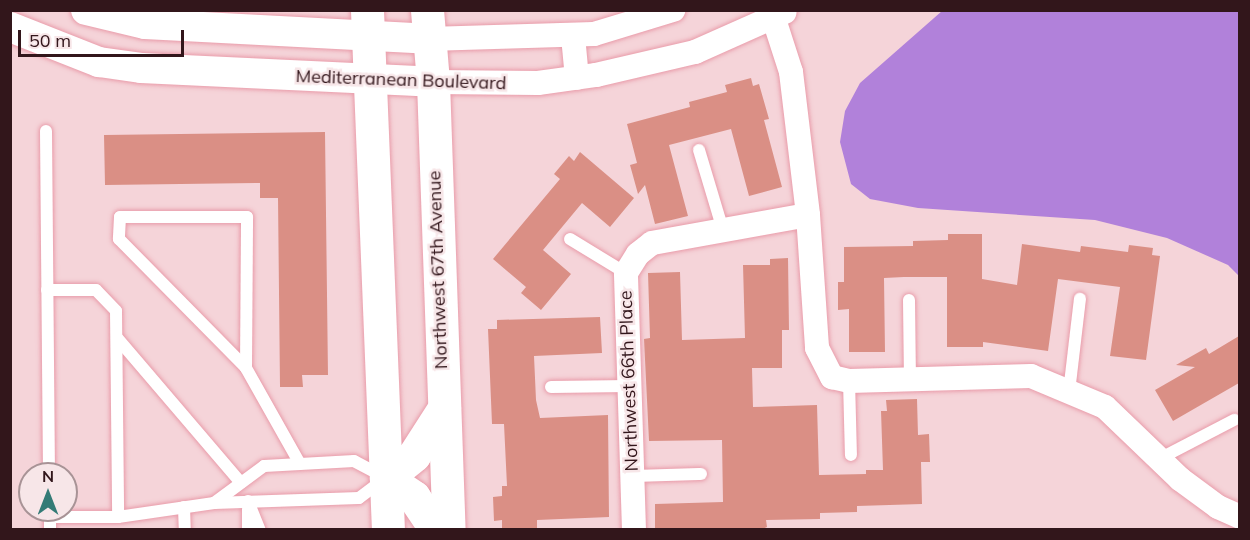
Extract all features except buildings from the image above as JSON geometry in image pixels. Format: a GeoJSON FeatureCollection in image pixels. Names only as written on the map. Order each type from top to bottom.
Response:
{"type":"FeatureCollection","features":[{"type":"Feature","properties":{"kind":"main road"},"geometry":{"type":"LineString","coordinates":[[368,23],[388,530]]}},
{"type":"Feature","properties":{"kind":"main road","name":"Northwest 67th Avenue"},"geometry":{"type":"LineString","coordinates":[[428,25],[433,82],[449,530]]}},
{"type":"Feature","properties":{"kind":"main road"},"geometry":{"type":"LineString","coordinates":[[386,478],[414,455],[444,408]]}},
{"type":"Feature","properties":{"kind":"main road"},"geometry":{"type":"LineString","coordinates":[[386,478],[414,497],[436,530]]}},
{"type":"Feature","properties":{"kind":"street"},"geometry":{"type":"LineString","coordinates":[[86,10],[146,24],[368,23],[428,25],[573,36],[594,34],[673,10]]}},
{"type":"Feature","properties":{"kind":"street"},"geometry":{"type":"LineString","coordinates":[[777,13],[791,72],[808,215],[817,348],[832,377],[849,381],[1031,376],[1105,407],[1159,459],[1218,507],[1239,517]]}},
{"type":"Feature","properties":{"kind":"street","name":"Mediterranean Boulevard"},"geometry":{"type":"LineString","coordinates":[[10,27],[99,62],[220,73],[433,82],[538,83],[577,78],[695,52],[777,13]]}},
{"type":"Feature","properties":{"kind":"street"},"geometry":{"type":"LineString","coordinates":[[573,36],[577,78]]}},
{"type":"Feature","properties":{"kind":"street"},"geometry":{"type":"LineString","coordinates":[[723,230],[808,215]]}},
{"type":"Feature","properties":{"kind":"street","name":"Northwest 66th Place"},"geometry":{"type":"LineString","coordinates":[[634,530],[626,273],[638,254],[652,243],[723,230]]}},
{"type":"Feature","properties":{"kind":"lane"},"geometry":{"type":"LineString","coordinates":[[46,131],[49,462]]}},
{"type":"Feature","properties":{"kind":"lane"},"geometry":{"type":"LineString","coordinates":[[699,150],[723,230]]}},
{"type":"Feature","properties":{"kind":"lane"},"geometry":{"type":"LineString","coordinates":[[246,368],[247,217],[120,217],[119,239],[246,368],[300,464]]}},
{"type":"Feature","properties":{"kind":"lane"},"geometry":{"type":"LineString","coordinates":[[570,239],[626,273]]}},
{"type":"Feature","properties":{"kind":"lane"},"geometry":{"type":"LineString","coordinates":[[47,290],[96,290],[116,311],[118,516]]}},
{"type":"Feature","properties":{"kind":"lane"},"geometry":{"type":"LineString","coordinates":[[1069,392],[1080,299]]}},
{"type":"Feature","properties":{"kind":"lane"},"geometry":{"type":"LineString","coordinates":[[909,300],[910,379]]}},
{"type":"Feature","properties":{"kind":"lane"},"geometry":{"type":"LineString","coordinates":[[118,339],[241,483]]}},
{"type":"Feature","properties":{"kind":"lane"},"geometry":{"type":"LineString","coordinates":[[849,381],[851,455]]}},
{"type":"Feature","properties":{"kind":"lane"},"geometry":{"type":"LineString","coordinates":[[551,387],[629,386]]}},
{"type":"Feature","properties":{"kind":"lane"},"geometry":{"type":"LineString","coordinates":[[1159,459],[1234,420]]}},
{"type":"Feature","properties":{"kind":"lane"},"geometry":{"type":"LineString","coordinates":[[78,518],[118,516],[214,502],[359,498],[386,478],[354,461],[264,466],[214,502]]}},
{"type":"Feature","properties":{"kind":"lane"},"geometry":{"type":"LineString","coordinates":[[632,476],[701,474]]}},
{"type":"Feature","properties":{"kind":"lane"},"geometry":{"type":"LineString","coordinates":[[248,501],[248,530]]}},
{"type":"Feature","properties":{"kind":"lane"},"geometry":{"type":"LineString","coordinates":[[248,501],[260,530]]}},
{"type":"Feature","properties":{"kind":"lane"},"geometry":{"type":"LineString","coordinates":[[184,507],[185,530]]}},
{"type":"Feature","properties":{"kind":"shaded area"},"geometry":{"type":"Polygon","coordinates":[[[942,11],[1239,11],[1239,276],[1228,265],[1167,238],[1095,220],[918,208],[870,199],[851,184],[840,142],[845,111],[860,83],[942,11]]]}}]}
